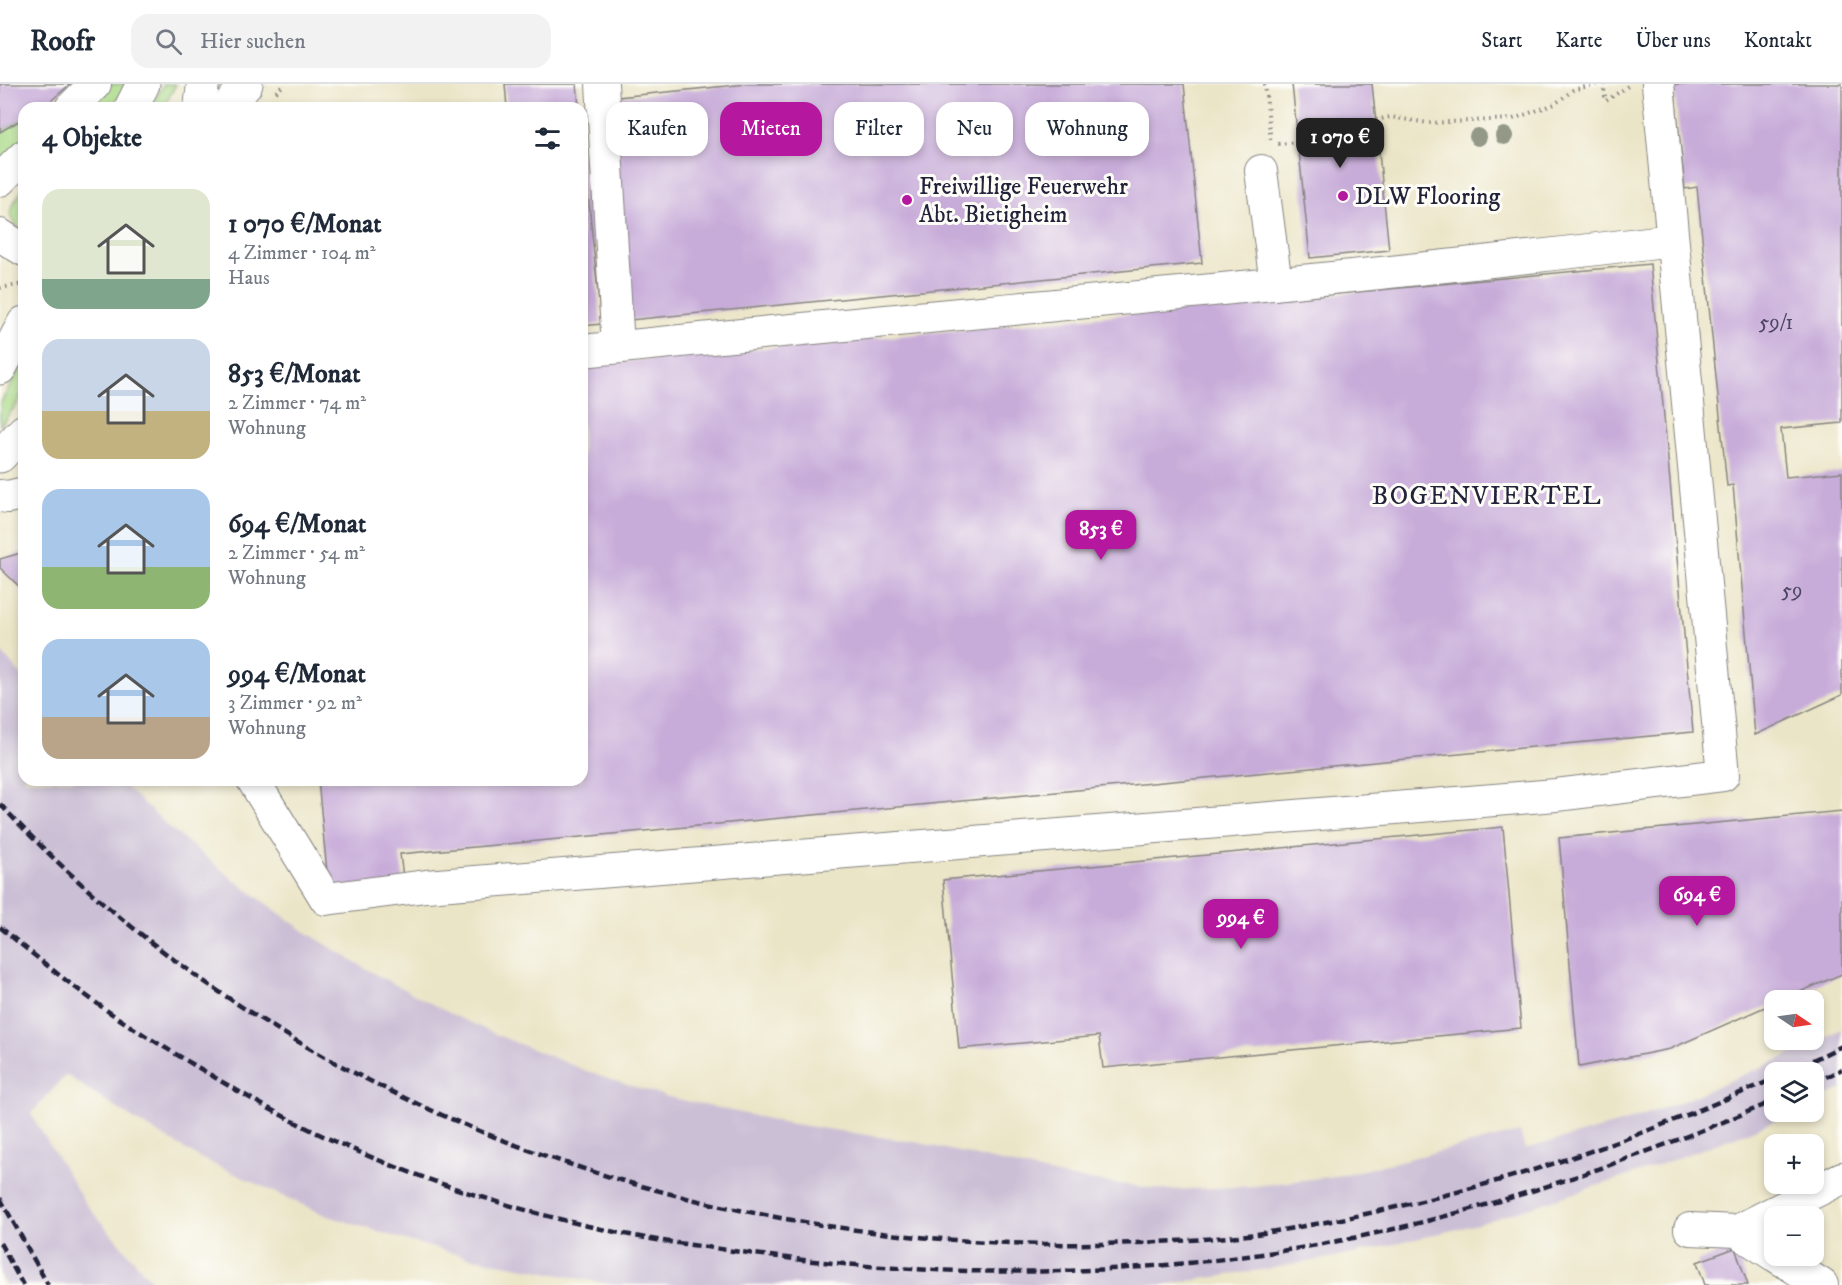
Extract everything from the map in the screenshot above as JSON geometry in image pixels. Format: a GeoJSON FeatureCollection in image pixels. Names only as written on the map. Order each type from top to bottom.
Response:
{"type":"FeatureCollection","features":[{"type":"Feature","properties":{"kind":"main road"},"geometry":{"type":"LineString","coordinates":[[134,102],[143,84]]}},
{"type":"Feature","properties":{"kind":"main road"},"geometry":{"type":"LineString","coordinates":[[232,102],[246,84]]}},
{"type":"Feature","properties":{"kind":"main road"},"geometry":{"type":"LineString","coordinates":[[0,366],[18,334]]}},
{"type":"Feature","properties":{"kind":"main road"},"geometry":{"type":"LineString","coordinates":[[0,456],[18,436]]}},
{"type":"Feature","properties":{"kind":"lane"},"geometry":{"type":"LineString","coordinates":[[66,102],[95,84]]}},
{"type":"Feature","properties":{"kind":"lane"},"geometry":{"type":"LineString","coordinates":[[201,102],[203,84]]}},
{"type":"Feature","properties":{"kind":"lane"},"geometry":{"type":"LineString","coordinates":[[602,84],[618,347]]}},
{"type":"Feature","properties":{"kind":"lane"},"geometry":{"type":"LineString","coordinates":[[257,786],[326,899],[438,885],[1556,795],[1723,775],[1658,84]]}},
{"type":"Feature","properties":{"kind":"lane"},"geometry":{"type":"LineString","coordinates":[[0,180],[18,162]]}},
{"type":"Feature","properties":{"kind":"lane"},"geometry":{"type":"LineString","coordinates":[[1261,171],[1276,284]]}},
{"type":"Feature","properties":{"kind":"lane"},"geometry":{"type":"LineString","coordinates":[[0,236],[18,246]]}},
{"type":"Feature","properties":{"kind":"lane"},"geometry":{"type":"LineString","coordinates":[[588,350],[1276,284],[1672,240]]}},
{"type":"Feature","properties":{"kind":"lane"},"geometry":{"type":"LineString","coordinates":[[0,496],[18,494]]}},
{"type":"Feature","properties":{"kind":"lane"},"geometry":{"type":"LineString","coordinates":[[1690,1229],[1737,1231],[1842,1178]]}},
{"type":"Feature","properties":{"kind":"lane"},"geometry":{"type":"LineString","coordinates":[[1737,1231],[1764,1248]]}},
{"type":"Feature","properties":{"kind":"lane"},"geometry":{"type":"LineString","coordinates":[[1792,1266],[1822,1285]]}},
{"type":"Feature","properties":{"kind":"path"},"geometry":{"type":"LineString","coordinates":[[1264,84],[1271,145],[1298,142]]}},
{"type":"Feature","properties":{"kind":"path"},"geometry":{"type":"LineString","coordinates":[[1376,120],[1390,117],[1428,123],[1513,119],[1555,104],[1573,90],[1597,84]]}},
{"type":"Feature","properties":{"kind":"path"},"geometry":{"type":"LineString","coordinates":[[1605,84],[1606,101],[1631,84]]}},
{"type":"Feature","properties":{"kind":"path"},"geometry":{"type":"LineString","coordinates":[[0,288],[18,285]]}},
{"type":"Feature","properties":{"kind":"shaded area"},"geometry":{"type":"Polygon","coordinates":[[[0,650],[18,672],[18,786],[125,786],[169,827],[234,880],[304,931],[375,974],[451,1014],[502,1037],[599,1076],[668,1097],[787,1123],[920,1143],[1066,1177],[1166,1190],[1256,1186],[1342,1175],[1520,1132],[1525,1149],[1624,1122],[1680,1102],[1764,1066],[1764,1122],[1772,1122],[1640,1172],[1478,1224],[1353,1254],[1162,1285],[613,1285],[467,1257],[325,1215],[200,1158],[135,1120],[66,1075],[31,1114],[85,1203],[155,1285],[5,1285],[0,1276],[0,650]]]}},
{"type":"Feature","properties":{"kind":"shaded area"},"geometry":{"type":"Polygon","coordinates":[[[1842,1029],[1842,1089],[1824,1098],[1824,1062],[1773,1062],[1799,1050],[1824,1050],[1824,1038],[1842,1029]]]}},
{"type":"Feature","properties":{"kind":"green space"},"geometry":{"type":"Polygon","coordinates":[[[109,84],[126,84],[117,102],[93,102],[109,84]]]}},
{"type":"Feature","properties":{"kind":"green space"},"geometry":{"type":"Polygon","coordinates":[[[164,84],[176,84],[166,102],[154,102],[164,84]]]}},
{"type":"Feature","properties":{"kind":"green space"},"geometry":{"type":"Polygon","coordinates":[[[18,122],[18,150],[0,172],[0,132],[18,122]]]}},
{"type":"Feature","properties":{"kind":"green space"},"geometry":{"type":"Polygon","coordinates":[[[18,197],[18,228],[10,211],[18,197]]]}},
{"type":"Feature","properties":{"kind":"green space"},"geometry":{"type":"Polygon","coordinates":[[[18,372],[18,402],[0,426],[0,404],[18,372]]]}},
{"type":"Feature","properties":{"kind":"building"},"geometry":{"type":"Polygon","coordinates":[[[0,84],[70,84],[49,102],[18,102],[18,122],[0,132],[0,84]]]}},
{"type":"Feature","properties":{"kind":"building"},"geometry":{"type":"Polygon","coordinates":[[[505,84],[577,84],[578,102],[506,102],[505,84]]]}},
{"type":"Feature","properties":{"kind":"building","name":"Freiwillige Feuerwehr Abt. Bietigheim"},"geometry":{"type":"Polygon","coordinates":[[[747,84],[1184,84],[1202,263],[630,320],[614,156],[708,156],[708,102],[608,102],[608,98],[747,84]]]}},
{"type":"Feature","properties":{"kind":"building","name":"DLW Flooring"},"geometry":{"type":"Polygon","coordinates":[[[1292,84],[1372,84],[1389,250],[1310,258],[1292,84]]]}},
{"type":"Feature","properties":{"kind":"building"},"geometry":{"type":"Polygon","coordinates":[[[1674,84],[1842,84],[1842,423],[1781,429],[1786,477],[1842,472],[1842,695],[1755,735],[1733,485],[1727,486],[1697,187],[1685,189],[1674,84]]]}},
{"type":"Feature","properties":{"kind":"building"},"geometry":{"type":"Polygon","coordinates":[[[588,193],[601,324],[588,325],[588,193]]]}},
{"type":"Feature","properties":{"kind":"building"},"geometry":{"type":"Polygon","coordinates":[[[1650,264],[1693,732],[400,854],[404,885],[329,892],[319,786],[588,786],[588,365],[1650,264]]]}},
{"type":"Feature","properties":{"kind":"building"},"geometry":{"type":"Polygon","coordinates":[[[18,554],[18,585],[0,568],[0,559],[18,554]]]}},
{"type":"Feature","properties":{"kind":"building"},"geometry":{"type":"Polygon","coordinates":[[[1842,811],[1842,974],[1804,990],[1764,990],[1764,1007],[1670,1049],[1579,1067],[1559,838],[1842,811]]]}},
{"type":"Feature","properties":{"kind":"building"},"geometry":{"type":"Polygon","coordinates":[[[1503,827],[1521,1028],[1103,1068],[1099,1036],[959,1049],[943,880],[1503,827]]]}},
{"type":"Feature","properties":{"kind":"building"},"geometry":{"type":"Polygon","coordinates":[[[1735,1248],[1748,1285],[1705,1285],[1697,1262],[1735,1248]]]}},
{"type":"Feature","properties":{"kind":"railway"},"geometry":{"type":"LineString","coordinates":[[0,804],[126,922],[266,1022],[416,1103],[575,1166],[741,1210],[911,1236],[1084,1244],[1257,1234],[1379,1211],[1498,1181],[1626,1138],[1764,1083]]}},
{"type":"Feature","properties":{"kind":"railway"},"geometry":{"type":"LineString","coordinates":[[0,927],[69,983],[112,1014],[264,1106],[359,1152],[424,1178],[561,1220],[651,1239],[793,1259],[954,1271],[1034,1272],[1114,1269],[1274,1252],[1353,1238],[1461,1212],[1567,1180],[1764,1105]]}},
{"type":"Feature","properties":{"kind":"railway"},"geometry":{"type":"LineString","coordinates":[[1809,1062],[1842,1046]]}},
{"type":"Feature","properties":{"kind":"railway"},"geometry":{"type":"LineString","coordinates":[[1824,1078],[1842,1069]]}},
{"type":"Feature","properties":{"kind":"railway"},"geometry":{"type":"LineString","coordinates":[[0,1198],[48,1285]]}},
{"type":"Feature","properties":{"kind":"railway"},"geometry":{"type":"LineString","coordinates":[[0,1243],[23,1285]]}},
{"type":"Feature","properties":{"kind":"place","name":"DLW Flooring"},"geometry":{"type":"Point","coordinates":[1343,196]}},
{"type":"Feature","properties":{"kind":"place","name":"Freiwillige Feuerwehr Abt. Bietigheim"},"geometry":{"type":"Point","coordinates":[907,200]}},
{"type":"Feature","properties":{"kind":"district","name":"BOGENVIERTEL"},"geometry":{"type":"Point","coordinates":[1487,495]}}]}
